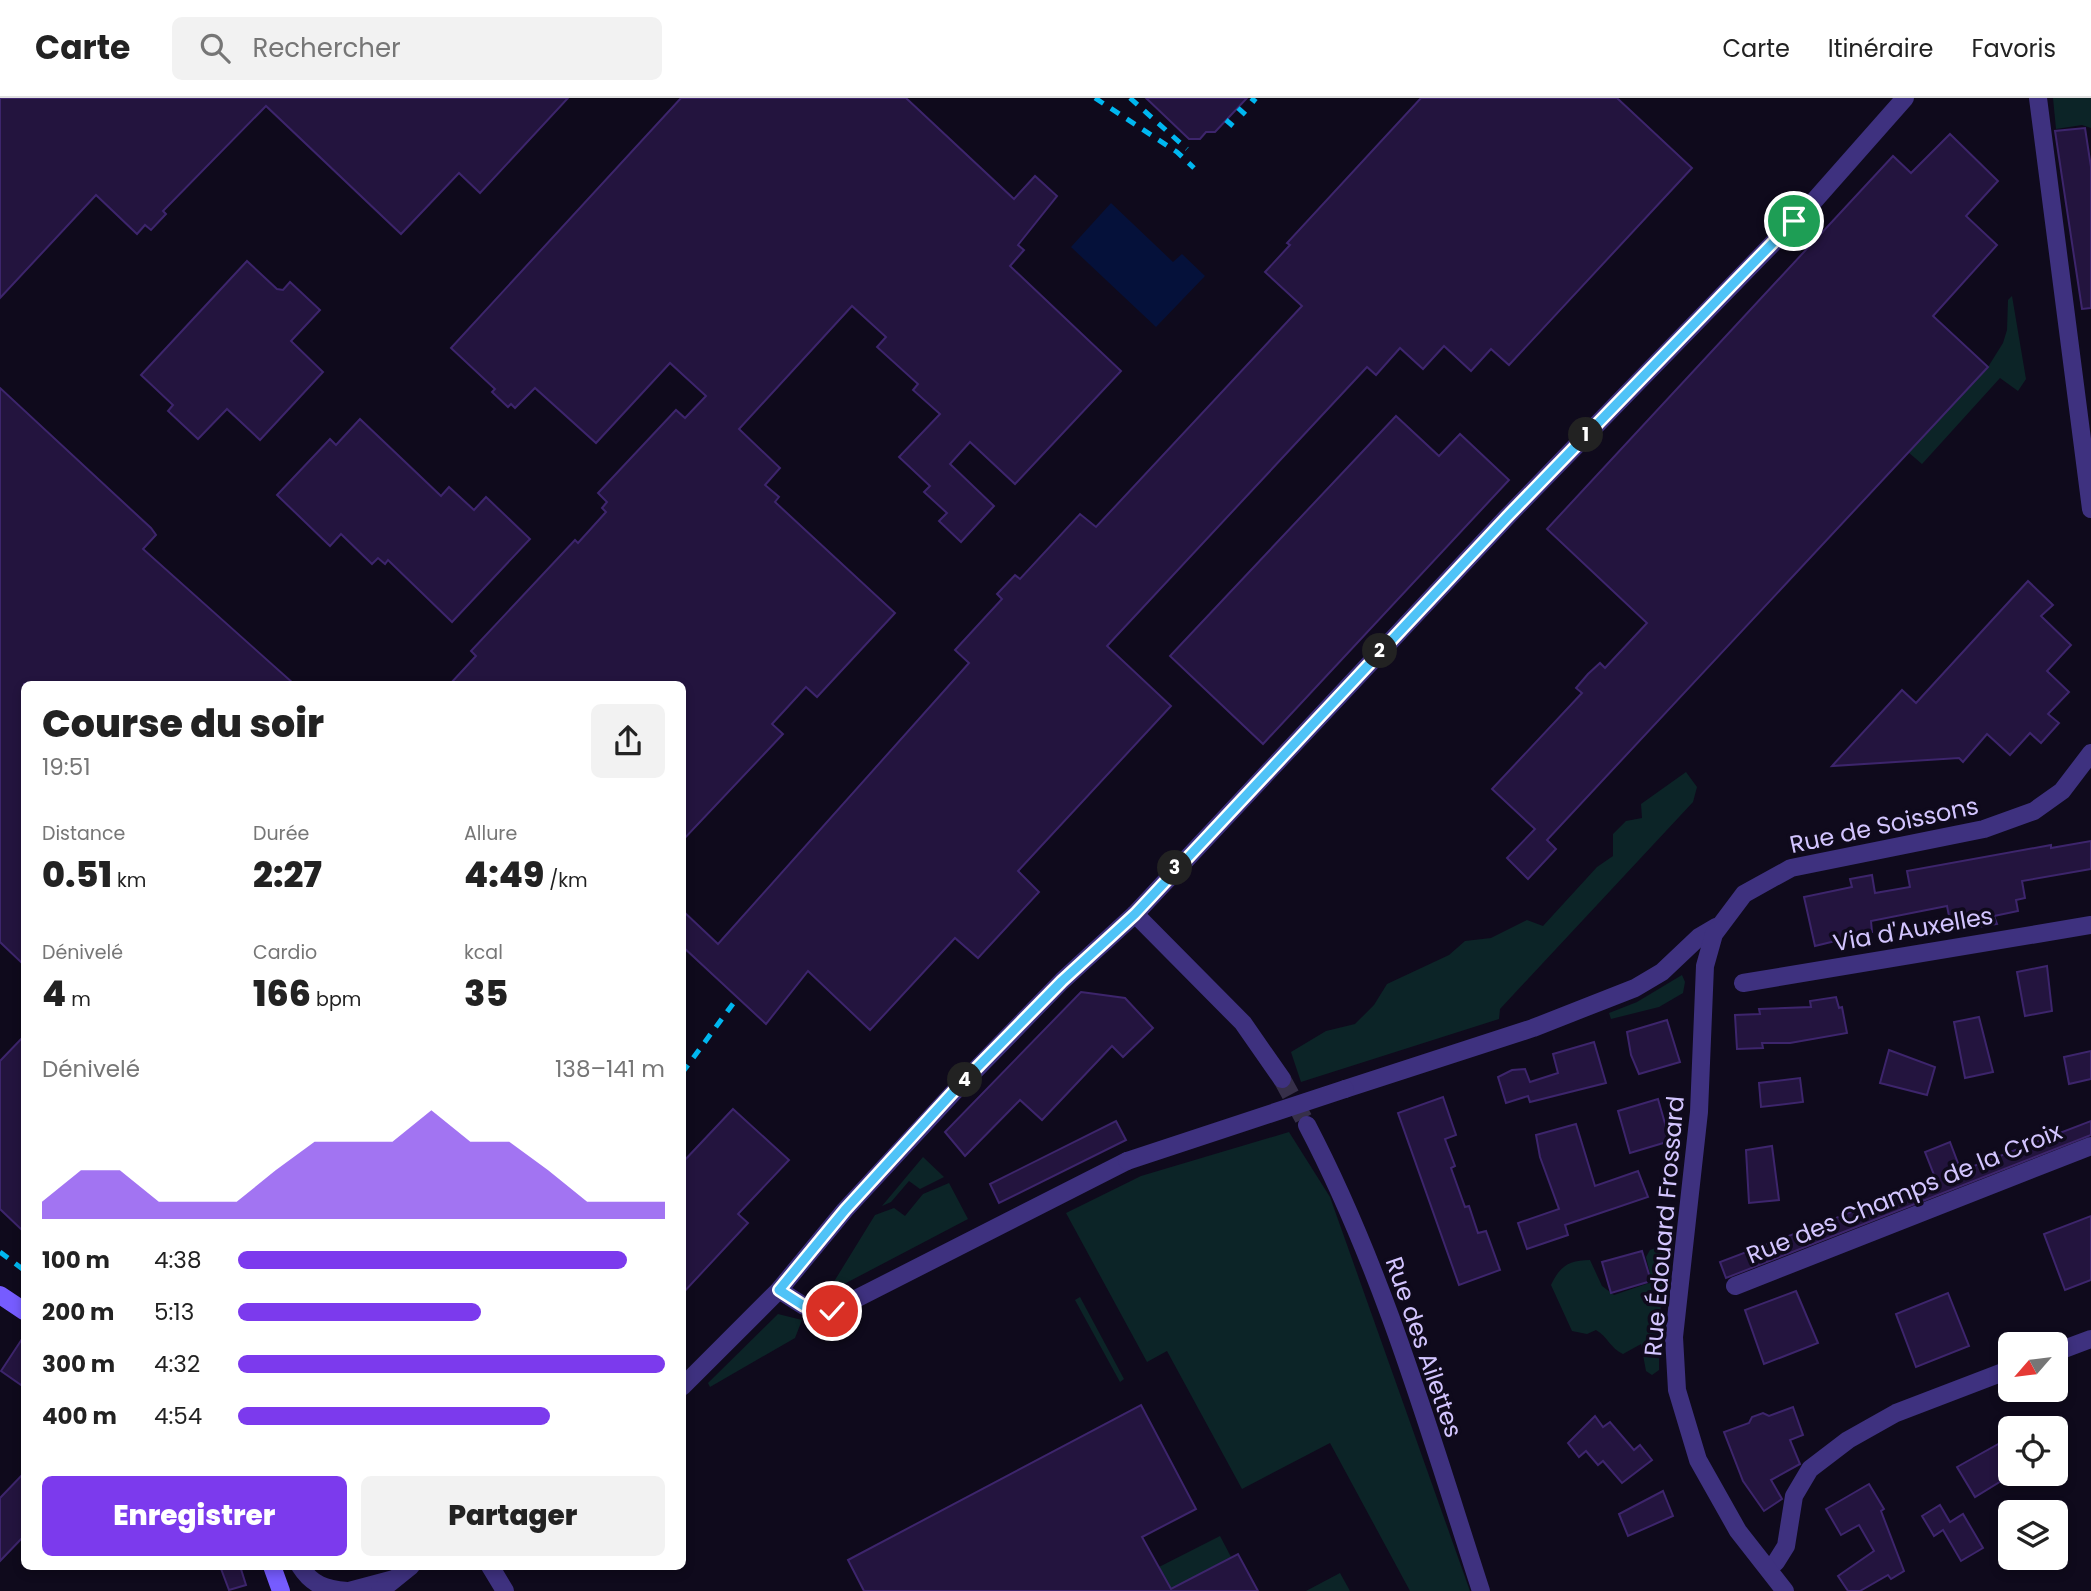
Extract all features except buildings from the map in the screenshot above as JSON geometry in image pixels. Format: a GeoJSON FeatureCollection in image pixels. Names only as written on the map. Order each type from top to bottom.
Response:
{"type":"FeatureCollection","features":[{"type":"Feature","properties":{"kind":"main road"},"geometry":{"type":"LineString","coordinates":[[0,1295],[21,1309]]}},
{"type":"Feature","properties":{"kind":"main road"},"geometry":{"type":"LineString","coordinates":[[273,1570],[281,1591]]}},
{"type":"Feature","properties":{"kind":"street"},"geometry":{"type":"LineString","coordinates":[[686,1383],[779,1290],[845,1210],[954,1091],[1062,981],[1135,914],[1507,517],[1814,201],[1905,98]]}},
{"type":"Feature","properties":{"kind":"street"},"geometry":{"type":"LineString","coordinates":[[2038,98],[2091,509]]}},
{"type":"Feature","properties":{"kind":"street","name":"Rue de Soissons"},"geometry":{"type":"LineString","coordinates":[[1706,1003],[1705,966],[1717,927],[1744,894],[1791,868],[1984,829],[2034,811],[2062,791],[2091,753]]}},
{"type":"Feature","properties":{"kind":"street"},"geometry":{"type":"LineString","coordinates":[[1135,914],[1243,1023],[1282,1079]]}},
{"type":"Feature","properties":{"kind":"street","name":"Via d'Auxelles"},"geometry":{"type":"LineString","coordinates":[[1743,983],[2091,925]]}},
{"type":"Feature","properties":{"kind":"street"},"geometry":{"type":"LineString","coordinates":[[779,1290],[804,1306],[832,1311],[1127,1161],[1533,1028],[1636,988],[1662,972],[1699,937],[1717,927]]}},
{"type":"Feature","properties":{"kind":"street","name":"Rue Édouard Frossard"},"geometry":{"type":"LineString","coordinates":[[1706,1003],[1699,1112],[1674,1337],[1677,1390],[1698,1460],[1738,1531],[1785,1591]]}},
{"type":"Feature","properties":{"kind":"street","name":"Rue des Ailettes"},"geometry":{"type":"LineString","coordinates":[[1307,1125],[1364,1249],[1416,1394],[1481,1591]]}},
{"type":"Feature","properties":{"kind":"street","name":"Rue des Champs de la Croix"},"geometry":{"type":"LineString","coordinates":[[1735,1286],[2091,1146]]}},
{"type":"Feature","properties":{"kind":"street"},"geometry":{"type":"LineString","coordinates":[[2068,1348],[2091,1339]]}},
{"type":"Feature","properties":{"kind":"street"},"geometry":{"type":"LineString","coordinates":[[1768,1568],[1782,1555],[1786,1546],[1794,1496],[1810,1469],[1848,1440],[1896,1413],[1998,1374]]}},
{"type":"Feature","properties":{"kind":"street"},"geometry":{"type":"LineString","coordinates":[[303,1570],[310,1581],[348,1591],[394,1579]]}},
{"type":"Feature","properties":{"kind":"street"},"geometry":{"type":"LineString","coordinates":[[380,1591],[406,1570]]}},
{"type":"Feature","properties":{"kind":"street"},"geometry":{"type":"LineString","coordinates":[[493,1570],[505,1591]]}},
{"type":"Feature","properties":{"kind":"green space"},"geometry":{"type":"Polygon","coordinates":[[[2053,98],[2091,98],[2091,128],[2082,125],[2056,129],[2053,98]]]}},
{"type":"Feature","properties":{"kind":"green space"},"geometry":{"type":"Polygon","coordinates":[[[2012,296],[2026,379],[2018,391],[2000,378],[1922,464],[1908,452],[1988,367],[2003,343],[2007,330],[2008,300],[2012,296]]]}},
{"type":"Feature","properties":{"kind":"green space"},"geometry":{"type":"Polygon","coordinates":[[[1686,772],[1697,787],[1693,802],[1500,1009],[1499,1019],[1301,1082],[1291,1052],[1326,1031],[1355,1024],[1374,1005],[1387,984],[1449,955],[1465,941],[1491,938],[1527,920],[1543,926],[1597,867],[1613,856],[1613,834],[1626,821],[1642,818],[1641,804],[1686,772]]]}},
{"type":"Feature","properties":{"kind":"green space"},"geometry":{"type":"Polygon","coordinates":[[[1682,975],[1685,982],[1683,993],[1659,1007],[1611,1019],[1609,1013],[1637,1002],[1682,975]]]}},
{"type":"Feature","properties":{"kind":"green space"},"geometry":{"type":"Polygon","coordinates":[[[1289,1132],[1330,1197],[1470,1591],[1410,1591],[1330,1443],[1242,1489],[1167,1351],[1147,1362],[1066,1213],[1141,1176],[1289,1132]]]}},
{"type":"Feature","properties":{"kind":"green space"},"geometry":{"type":"Polygon","coordinates":[[[923,1157],[944,1177],[920,1189],[909,1181],[891,1202],[882,1206],[923,1157]]]}},
{"type":"Feature","properties":{"kind":"green space"},"geometry":{"type":"Polygon","coordinates":[[[949,1183],[968,1219],[827,1293],[875,1215],[894,1208],[905,1216],[923,1194],[949,1183]]]}},
{"type":"Feature","properties":{"kind":"green space"},"geometry":{"type":"Polygon","coordinates":[[[1658,1247],[1665,1250],[1667,1259],[1659,1321],[1659,1370],[1652,1375],[1646,1371],[1641,1344],[1623,1354],[1596,1330],[1587,1334],[1572,1331],[1551,1285],[1566,1265],[1590,1260],[1602,1286],[1614,1295],[1652,1282],[1646,1257],[1650,1250],[1658,1247]]]}},
{"type":"Feature","properties":{"kind":"green space"},"geometry":{"type":"Polygon","coordinates":[[[1080,1297],[1124,1379],[1120,1382],[1075,1300],[1080,1297]]]}},
{"type":"Feature","properties":{"kind":"green space"},"geometry":{"type":"Polygon","coordinates":[[[778,1314],[802,1320],[795,1338],[710,1387],[708,1383],[778,1314]]]}},
{"type":"Feature","properties":{"kind":"green space"},"geometry":{"type":"Polygon","coordinates":[[[1220,1536],[1231,1557],[1171,1589],[1159,1567],[1220,1536]]]}},
{"type":"Feature","properties":{"kind":"green space"},"geometry":{"type":"Polygon","coordinates":[[[1340,1573],[1350,1591],[1306,1591],[1340,1573]]]}},
{"type":"Feature","properties":{"kind":"water"},"geometry":{"type":"Polygon","coordinates":[[[1111,203],[1173,262],[1182,254],[1205,276],[1156,327],[1071,247],[1111,203]]]}},
{"type":"Feature","properties":{"kind":"tunnel"},"geometry":{"type":"LineString","coordinates":[[1282,1079],[1307,1125]]}},
{"type":"Feature","properties":{"kind":"railway"},"geometry":{"type":"LineString","coordinates":[[1095,98],[1177,152],[1194,168]]}},
{"type":"Feature","properties":{"kind":"railway"},"geometry":{"type":"LineString","coordinates":[[1130,98],[1187,149]]}},
{"type":"Feature","properties":{"kind":"railway"},"geometry":{"type":"LineString","coordinates":[[1251,98],[1256,102]]}},
{"type":"Feature","properties":{"kind":"railway"},"geometry":{"type":"LineString","coordinates":[[1238,108],[1248,117]]}},
{"type":"Feature","properties":{"kind":"railway"},"geometry":{"type":"LineString","coordinates":[[1226,120],[1233,126]]}},
{"type":"Feature","properties":{"kind":"railway"},"geometry":{"type":"LineString","coordinates":[[686,1068],[738,997]]}},
{"type":"Feature","properties":{"kind":"railway"},"geometry":{"type":"LineString","coordinates":[[0,1252],[21,1268]]}},
{"type":"Feature","properties":{"kind":"route"},"geometry":{"type":"LineString","coordinates":[[832,1311],[804,1306],[779,1290],[845,1210],[954,1091],[1062,981],[1135,914],[1276,760],[1507,517],[1794,221]]}}]}
